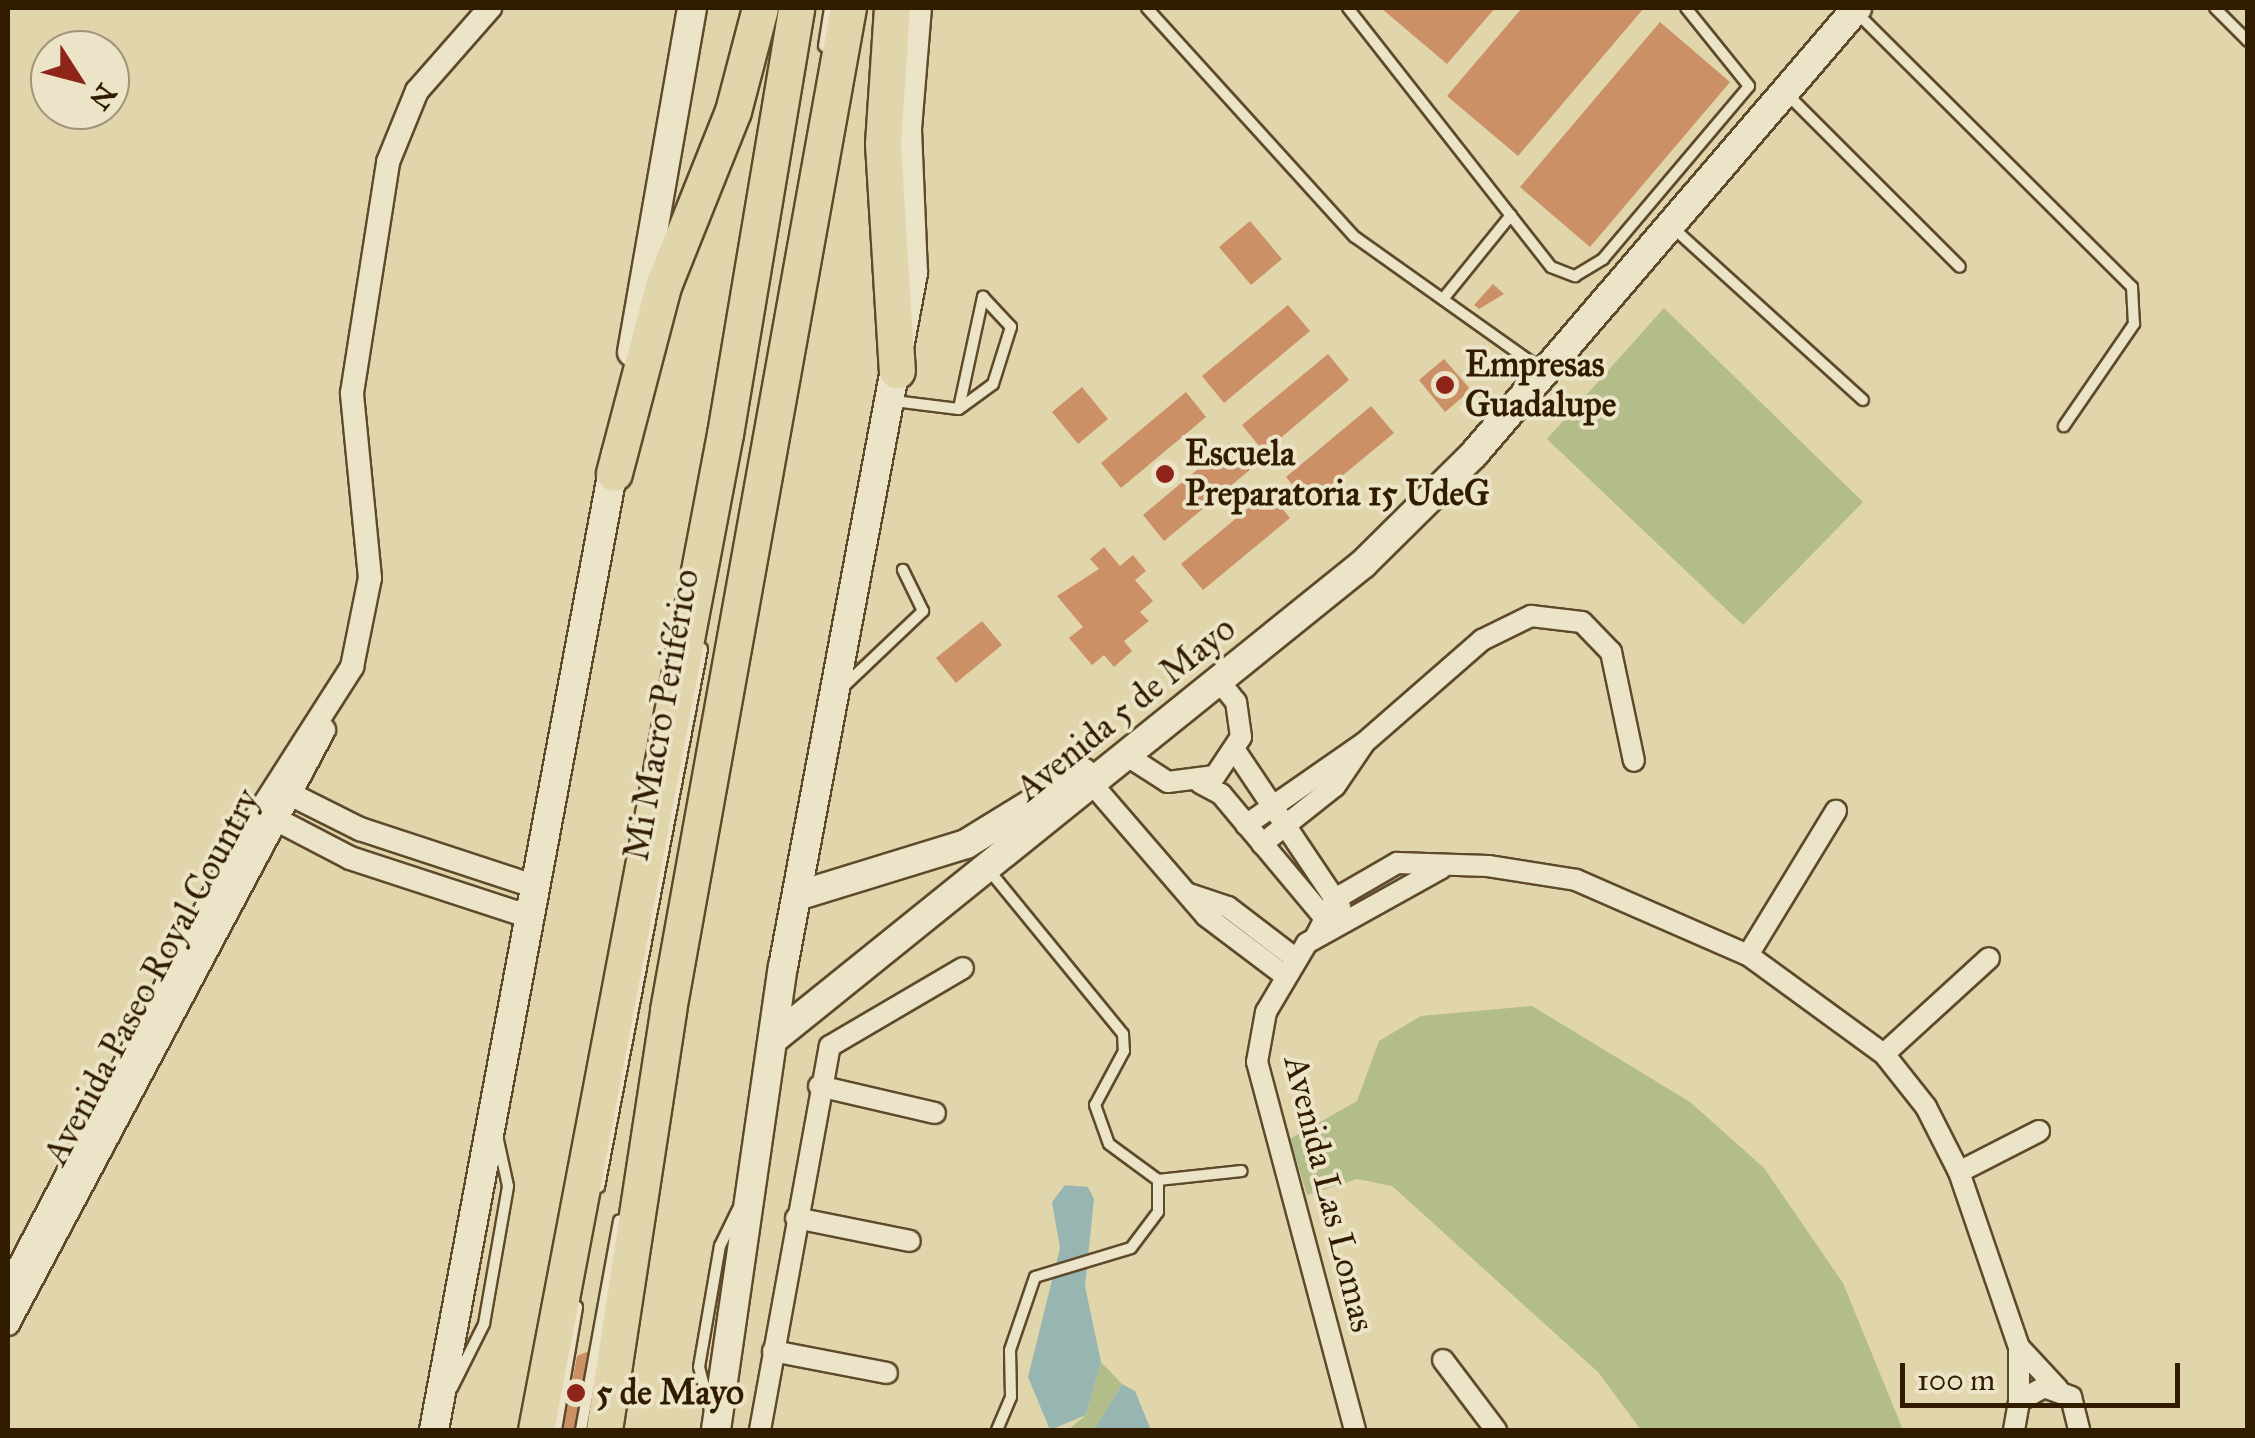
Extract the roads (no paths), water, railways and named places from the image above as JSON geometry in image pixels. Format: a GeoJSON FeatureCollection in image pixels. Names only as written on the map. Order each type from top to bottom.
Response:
{"type":"FeatureCollection","features":[{"type":"Feature","properties":{"kind":"highway"},"geometry":{"type":"LineString","coordinates":[[614,473],[663,286],[734,111],[760,8]]}},
{"type":"Feature","properties":{"kind":"highway"},"geometry":{"type":"LineString","coordinates":[[536,1430],[726,434],[796,8]]}},
{"type":"Feature","properties":{"kind":"highway"},"geometry":{"type":"LineString","coordinates":[[604,1430],[668,1010],[848,8]]}},
{"type":"Feature","properties":{"kind":"highway"},"geometry":{"type":"LineString","coordinates":[[892,8],[883,128],[894,386]]}},
{"type":"Feature","properties":{"kind":"main road"},"geometry":{"type":"LineString","coordinates":[[435,1425],[614,473],[692,8]]}},
{"type":"Feature","properties":{"kind":"main road"},"geometry":{"type":"LineString","coordinates":[[715,1430],[760,1162],[797,896],[913,272],[907,129],[917,8]]}},
{"type":"Feature","properties":{"kind":"main road","name":"Avenida 5 de Mayo"},"geometry":{"type":"LineString","coordinates":[[776,1038],[1339,586],[1474,454],[1856,9]]}},
{"type":"Feature","properties":{"kind":"main road","name":"Avenida 5 de Mayo"},"geometry":{"type":"LineString","coordinates":[[797,896],[966,844],[1074,779],[1321,581],[1503,416]]}},
{"type":"Feature","properties":{"kind":"street","name":"Avenida Paseo Royal Country"},"geometry":{"type":"LineString","coordinates":[[8,1288],[85,1155],[266,815],[352,667],[370,578],[352,393],[388,162],[417,91],[490,8]]}},
{"type":"Feature","properties":{"kind":"street"},"geometry":{"type":"LineString","coordinates":[[1246,825],[1364,743],[1482,640],[1531,616],[1558,614],[1582,622],[1612,652],[1634,760]]}},
{"type":"Feature","properties":{"kind":"street"},"geometry":{"type":"LineString","coordinates":[[1200,783],[1236,752],[1242,720],[1220,682]]}},
{"type":"Feature","properties":{"kind":"street"},"geometry":{"type":"LineString","coordinates":[[1262,844],[1335,786],[1364,743]]}},
{"type":"Feature","properties":{"kind":"street"},"geometry":{"type":"LineString","coordinates":[[1236,752],[1286,825],[1330,919]]}},
{"type":"Feature","properties":{"kind":"street"},"geometry":{"type":"LineString","coordinates":[[1129,757],[1168,782],[1200,783],[1246,825],[1330,919]]}},
{"type":"Feature","properties":{"kind":"street"},"geometry":{"type":"LineString","coordinates":[[1093,785],[1189,894],[1290,967]]}},
{"type":"Feature","properties":{"kind":"street"},"geometry":{"type":"LineString","coordinates":[[282,790],[360,829],[536,886]]}},
{"type":"Feature","properties":{"kind":"street"},"geometry":{"type":"LineString","coordinates":[[1748,955],[1836,811]]}},
{"type":"Feature","properties":{"kind":"street"},"geometry":{"type":"LineString","coordinates":[[266,815],[350,858],[530,917]]}},
{"type":"Feature","properties":{"kind":"street"},"geometry":{"type":"LineString","coordinates":[[350,858],[360,829]]}},
{"type":"Feature","properties":{"kind":"street"},"geometry":{"type":"LineString","coordinates":[[1330,919],[1397,863],[1576,880],[1748,955],[1884,1054],[1959,1172],[2019,1347],[2019,1402],[2014,1430]]}},
{"type":"Feature","properties":{"kind":"street"},"geometry":{"type":"LineString","coordinates":[[1330,919],[1442,868]]}},
{"type":"Feature","properties":{"kind":"street","name":"Avenida Las Lomas"},"geometry":{"type":"LineString","coordinates":[[1330,919],[1290,967],[1257,1062],[1355,1430]]}},
{"type":"Feature","properties":{"kind":"street"},"geometry":{"type":"LineString","coordinates":[[1884,1054],[1989,958]]}},
{"type":"Feature","properties":{"kind":"street"},"geometry":{"type":"LineString","coordinates":[[760,1430],[819,1086],[830,1046],[964,968]]}},
{"type":"Feature","properties":{"kind":"street"},"geometry":{"type":"LineString","coordinates":[[819,1086],[935,1113]]}},
{"type":"Feature","properties":{"kind":"street"},"geometry":{"type":"LineString","coordinates":[[1959,1172],[2039,1130]]}},
{"type":"Feature","properties":{"kind":"street","name":"Avenida Paseo Royal Country"},"geometry":{"type":"LineString","coordinates":[[8,1324],[85,1155]]}},
{"type":"Feature","properties":{"kind":"street"},"geometry":{"type":"LineString","coordinates":[[796,1218],[910,1241]]}},
{"type":"Feature","properties":{"kind":"street"},"geometry":{"type":"LineString","coordinates":[[2019,1347],[2079,1410],[2079,1430]]}},
{"type":"Feature","properties":{"kind":"street"},"geometry":{"type":"LineString","coordinates":[[774,1351],[888,1373]]}},
{"type":"Feature","properties":{"kind":"street"},"geometry":{"type":"LineString","coordinates":[[1443,1360],[1496,1430]]}},
{"type":"Feature","properties":{"kind":"street"},"geometry":{"type":"LineString","coordinates":[[2019,1402],[2058,1389]]}},
{"type":"Feature","properties":{"kind":"lane","name":"Mi Macro Periférico"},"geometry":{"type":"LineString","coordinates":[[556,1430],[630,1061],[812,8]]}},
{"type":"Feature","properties":{"kind":"lane","name":"Mi Macro Periférico"},"geometry":{"type":"LineString","coordinates":[[581,1430],[830,8]]}},
{"type":"Feature","properties":{"kind":"lane"},"geometry":{"type":"LineString","coordinates":[[1148,8],[1355,237],[1543,371]]}},
{"type":"Feature","properties":{"kind":"lane"},"geometry":{"type":"LineString","coordinates":[[1348,8],[1511,216],[1562,273],[1590,270],[1615,245],[1748,86],[1686,8]]}},
{"type":"Feature","properties":{"kind":"lane"},"geometry":{"type":"LineString","coordinates":[[2215,8],[2248,41]]}},
{"type":"Feature","properties":{"kind":"lane"},"geometry":{"type":"LineString","coordinates":[[1856,9],[2132,288],[2134,324],[2064,426]]}},
{"type":"Feature","properties":{"kind":"lane"},"geometry":{"type":"LineString","coordinates":[[1784,92],[1960,267]]}},
{"type":"Feature","properties":{"kind":"lane"},"geometry":{"type":"LineString","coordinates":[[1444,299],[1511,216]]}},
{"type":"Feature","properties":{"kind":"lane"},"geometry":{"type":"LineString","coordinates":[[1670,225],[1862,400]]}},
{"type":"Feature","properties":{"kind":"lane"},"geometry":{"type":"LineString","coordinates":[[983,297],[1011,327],[993,384],[959,409],[983,297]]}},
{"type":"Feature","properties":{"kind":"lane"},"geometry":{"type":"LineString","coordinates":[[894,386],[959,409]]}},
{"type":"Feature","properties":{"kind":"lane"},"geometry":{"type":"LineString","coordinates":[[837,692],[924,611],[903,570]]}},
{"type":"Feature","properties":{"kind":"lane"},"geometry":{"type":"LineString","coordinates":[[988,869],[1123,1034],[1124,1051],[1095,1105],[1109,1144],[1158,1180],[1242,1170]]}},
{"type":"Feature","properties":{"kind":"lane"},"geometry":{"type":"LineString","coordinates":[[997,1430],[1027,1297],[1050,1271],[1088,1268],[1131,1248],[1158,1212],[1158,1180]]}},
{"type":"Feature","properties":{"kind":"water"},"geometry":{"type":"Polygon","coordinates":[[[1065,1185],[1088,1187],[1094,1199],[1085,1286],[1101,1362],[1086,1415],[1050,1430],[1028,1377],[1060,1248],[1052,1202],[1065,1185]]]}},
{"type":"Feature","properties":{"kind":"water"},"geometry":{"type":"Polygon","coordinates":[[[1122,1384],[1135,1391],[1151,1430],[1094,1430],[1122,1384]]]}},
{"type":"Feature","properties":{"kind":"place","name":"Empresas Guadalupe"},"geometry":{"type":"Point","coordinates":[1445,385]}},
{"type":"Feature","properties":{"kind":"place","name":"Escuela Preparatoria 15 UdeG"},"geometry":{"type":"Point","coordinates":[1165,474]}},
{"type":"Feature","properties":{"kind":"place","name":"5 de Mayo"},"geometry":{"type":"Point","coordinates":[576,1393]}}]}
